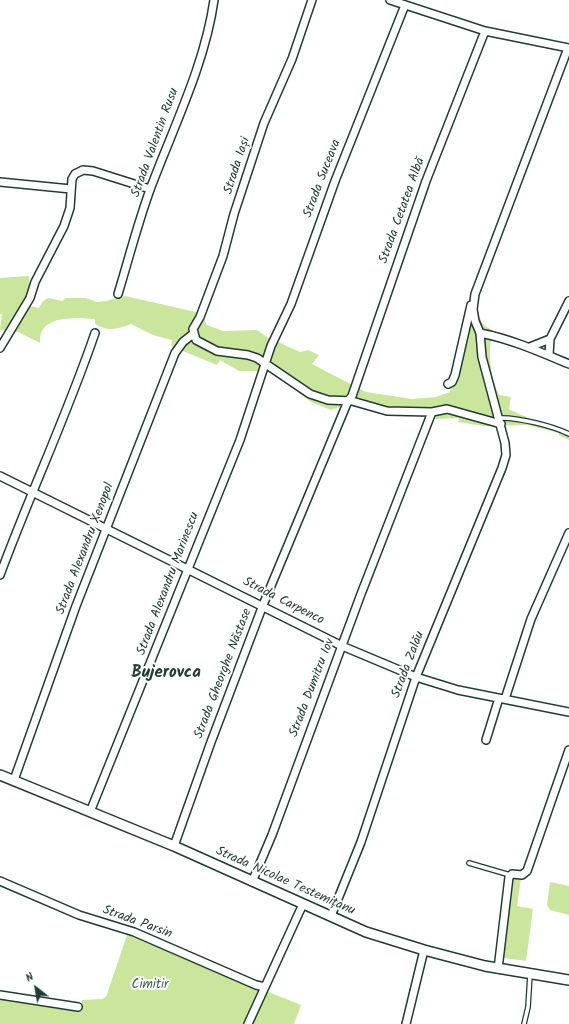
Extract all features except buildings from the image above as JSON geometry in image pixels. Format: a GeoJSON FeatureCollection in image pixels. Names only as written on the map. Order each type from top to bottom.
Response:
{"type":"FeatureCollection","features":[{"type":"Feature","properties":{"kind":"street","name":"Strada Valentin Rusu"},"geometry":{"type":"LineString","coordinates":[[118,294],[150,189],[203,50],[211,22],[214,0]]}},
{"type":"Feature","properties":{"kind":"street","name":"Strada Iași"},"geometry":{"type":"LineString","coordinates":[[194,337],[194,329],[200,317],[222,256],[234,214],[264,123],[292,59],[312,0]]}},
{"type":"Feature","properties":{"kind":"street"},"geometry":{"type":"LineString","coordinates":[[390,0],[485,31],[568,48],[475,294],[455,375],[452,382],[448,384]]}},
{"type":"Feature","properties":{"kind":"street","name":"Strada Suceava"},"geometry":{"type":"LineString","coordinates":[[266,362],[276,333],[292,304],[335,181],[405,5]]}},
{"type":"Feature","properties":{"kind":"street","name":"Strada Cetatea Albă"},"geometry":{"type":"LineString","coordinates":[[348,401],[352,396],[359,377],[426,180],[485,31]]}},
{"type":"Feature","properties":{"kind":"street"},"geometry":{"type":"LineString","coordinates":[[0,348],[30,298],[35,282],[64,226],[70,208],[71,182],[75,174],[83,170],[93,170],[150,189]]}},
{"type":"Feature","properties":{"kind":"street"},"geometry":{"type":"LineString","coordinates":[[0,182],[71,189]]}},
{"type":"Feature","properties":{"kind":"street","name":"Strada Zalău"},"geometry":{"type":"LineString","coordinates":[[331,916],[361,842],[416,677],[506,455],[500,421],[486,371],[480,333],[475,320],[474,300]]}},
{"type":"Feature","properties":{"kind":"street"},"geometry":{"type":"LineString","coordinates":[[549,356],[550,339],[569,301]]}},
{"type":"Feature","properties":{"kind":"street"},"geometry":{"type":"LineString","coordinates":[[0,576],[75,391],[95,333]]}},
{"type":"Feature","properties":{"kind":"street"},"geometry":{"type":"LineString","coordinates":[[480,333],[498,336],[530,347],[569,364]]}},
{"type":"Feature","properties":{"kind":"street"},"geometry":{"type":"LineString","coordinates":[[194,337],[217,351],[248,355],[266,362],[310,394],[328,400],[348,401],[387,411],[432,412],[447,409],[500,421]]}},
{"type":"Feature","properties":{"kind":"street","name":"Strada Alexandru Xenopol"},"geometry":{"type":"LineString","coordinates":[[14,780],[105,528],[110,521],[175,353],[183,342],[194,337]]}},
{"type":"Feature","properties":{"kind":"street"},"geometry":{"type":"LineString","coordinates":[[530,347],[550,339]]}},
{"type":"Feature","properties":{"kind":"street","name":"Strada Alexandru Marinescu"},"geometry":{"type":"LineString","coordinates":[[90,812],[240,440],[258,390],[266,362]]}},
{"type":"Feature","properties":{"kind":"street","name":"Strada Gheorghe Năstase"},"geometry":{"type":"LineString","coordinates":[[174,846],[208,749],[263,605],[348,401]]}},
{"type":"Feature","properties":{"kind":"street","name":"Strada Dumitru Iov"},"geometry":{"type":"LineString","coordinates":[[252,882],[272,835],[313,719],[432,412]]}},
{"type":"Feature","properties":{"kind":"street","name":"Strada Carpenco"},"geometry":{"type":"LineString","coordinates":[[0,476],[263,605],[342,646],[416,677],[458,690],[569,712]]}},
{"type":"Feature","properties":{"kind":"street"},"geometry":{"type":"LineString","coordinates":[[486,740],[531,619],[569,533]]}},
{"type":"Feature","properties":{"kind":"street"},"geometry":{"type":"LineString","coordinates":[[498,969],[510,875],[522,875],[527,871],[569,750]]}},
{"type":"Feature","properties":{"kind":"street","name":"Strada Nicolae Testemițanu"},"geometry":{"type":"LineString","coordinates":[[0,775],[174,846],[366,932],[424,950],[498,969],[569,980]]}},
{"type":"Feature","properties":{"kind":"street","name":"Strada Parsin"},"geometry":{"type":"LineString","coordinates":[[0,881],[78,915],[134,932],[256,986],[265,987]]}},
{"type":"Feature","properties":{"kind":"street"},"geometry":{"type":"LineString","coordinates":[[248,1024],[303,904]]}},
{"type":"Feature","properties":{"kind":"street"},"geometry":{"type":"LineString","coordinates":[[406,1024],[424,950]]}},
{"type":"Feature","properties":{"kind":"street"},"geometry":{"type":"LineString","coordinates":[[0,995],[78,1007]]}},
{"type":"Feature","properties":{"kind":"lane"},"geometry":{"type":"LineString","coordinates":[[500,421],[512,418],[556,428],[569,434]]}},
{"type":"Feature","properties":{"kind":"lane"},"geometry":{"type":"LineString","coordinates":[[469,863],[510,875]]}},
{"type":"Feature","properties":{"kind":"lane"},"geometry":{"type":"LineString","coordinates":[[524,1024],[528,1007],[530,974]]}},
{"type":"Feature","properties":{"kind":"green space"},"geometry":{"type":"Polygon","coordinates":[[[29,276],[30,306],[39,308],[43,301],[48,298],[62,301],[66,298],[86,298],[97,302],[125,296],[196,312],[204,319],[207,325],[223,331],[257,330],[267,337],[300,352],[308,350],[319,355],[312,364],[366,392],[412,399],[436,397],[450,392],[466,307],[478,310],[482,323],[486,327],[493,330],[490,347],[490,363],[493,380],[499,395],[511,397],[509,409],[516,413],[569,432],[569,440],[559,435],[559,433],[527,425],[484,426],[458,422],[459,418],[435,419],[418,416],[384,414],[354,406],[340,407],[331,410],[311,402],[270,371],[239,371],[220,360],[217,365],[171,346],[172,340],[153,335],[131,324],[109,329],[95,324],[95,319],[78,318],[59,320],[51,322],[45,327],[41,334],[40,343],[18,332],[0,330],[2,314],[0,314],[0,278],[29,276]]]}},
{"type":"Feature","properties":{"kind":"green space"},"geometry":{"type":"Polygon","coordinates":[[[513,877],[521,878],[517,906],[533,909],[526,961],[504,958],[503,941],[513,877]]]}},
{"type":"Feature","properties":{"kind":"green space"},"geometry":{"type":"Polygon","coordinates":[[[550,882],[569,886],[569,915],[550,910],[547,905],[550,882]]]}},
{"type":"Feature","properties":{"kind":"green space","name":"Cimitir"},"geometry":{"type":"Polygon","coordinates":[[[127,935],[301,1005],[294,1024],[0,1024],[0,996],[81,1008],[82,1000],[102,999],[106,997],[127,935]]]}},
{"type":"Feature","properties":{"kind":"district","name":"Bujerovca"},"geometry":{"type":"Point","coordinates":[166,674]}}]}
